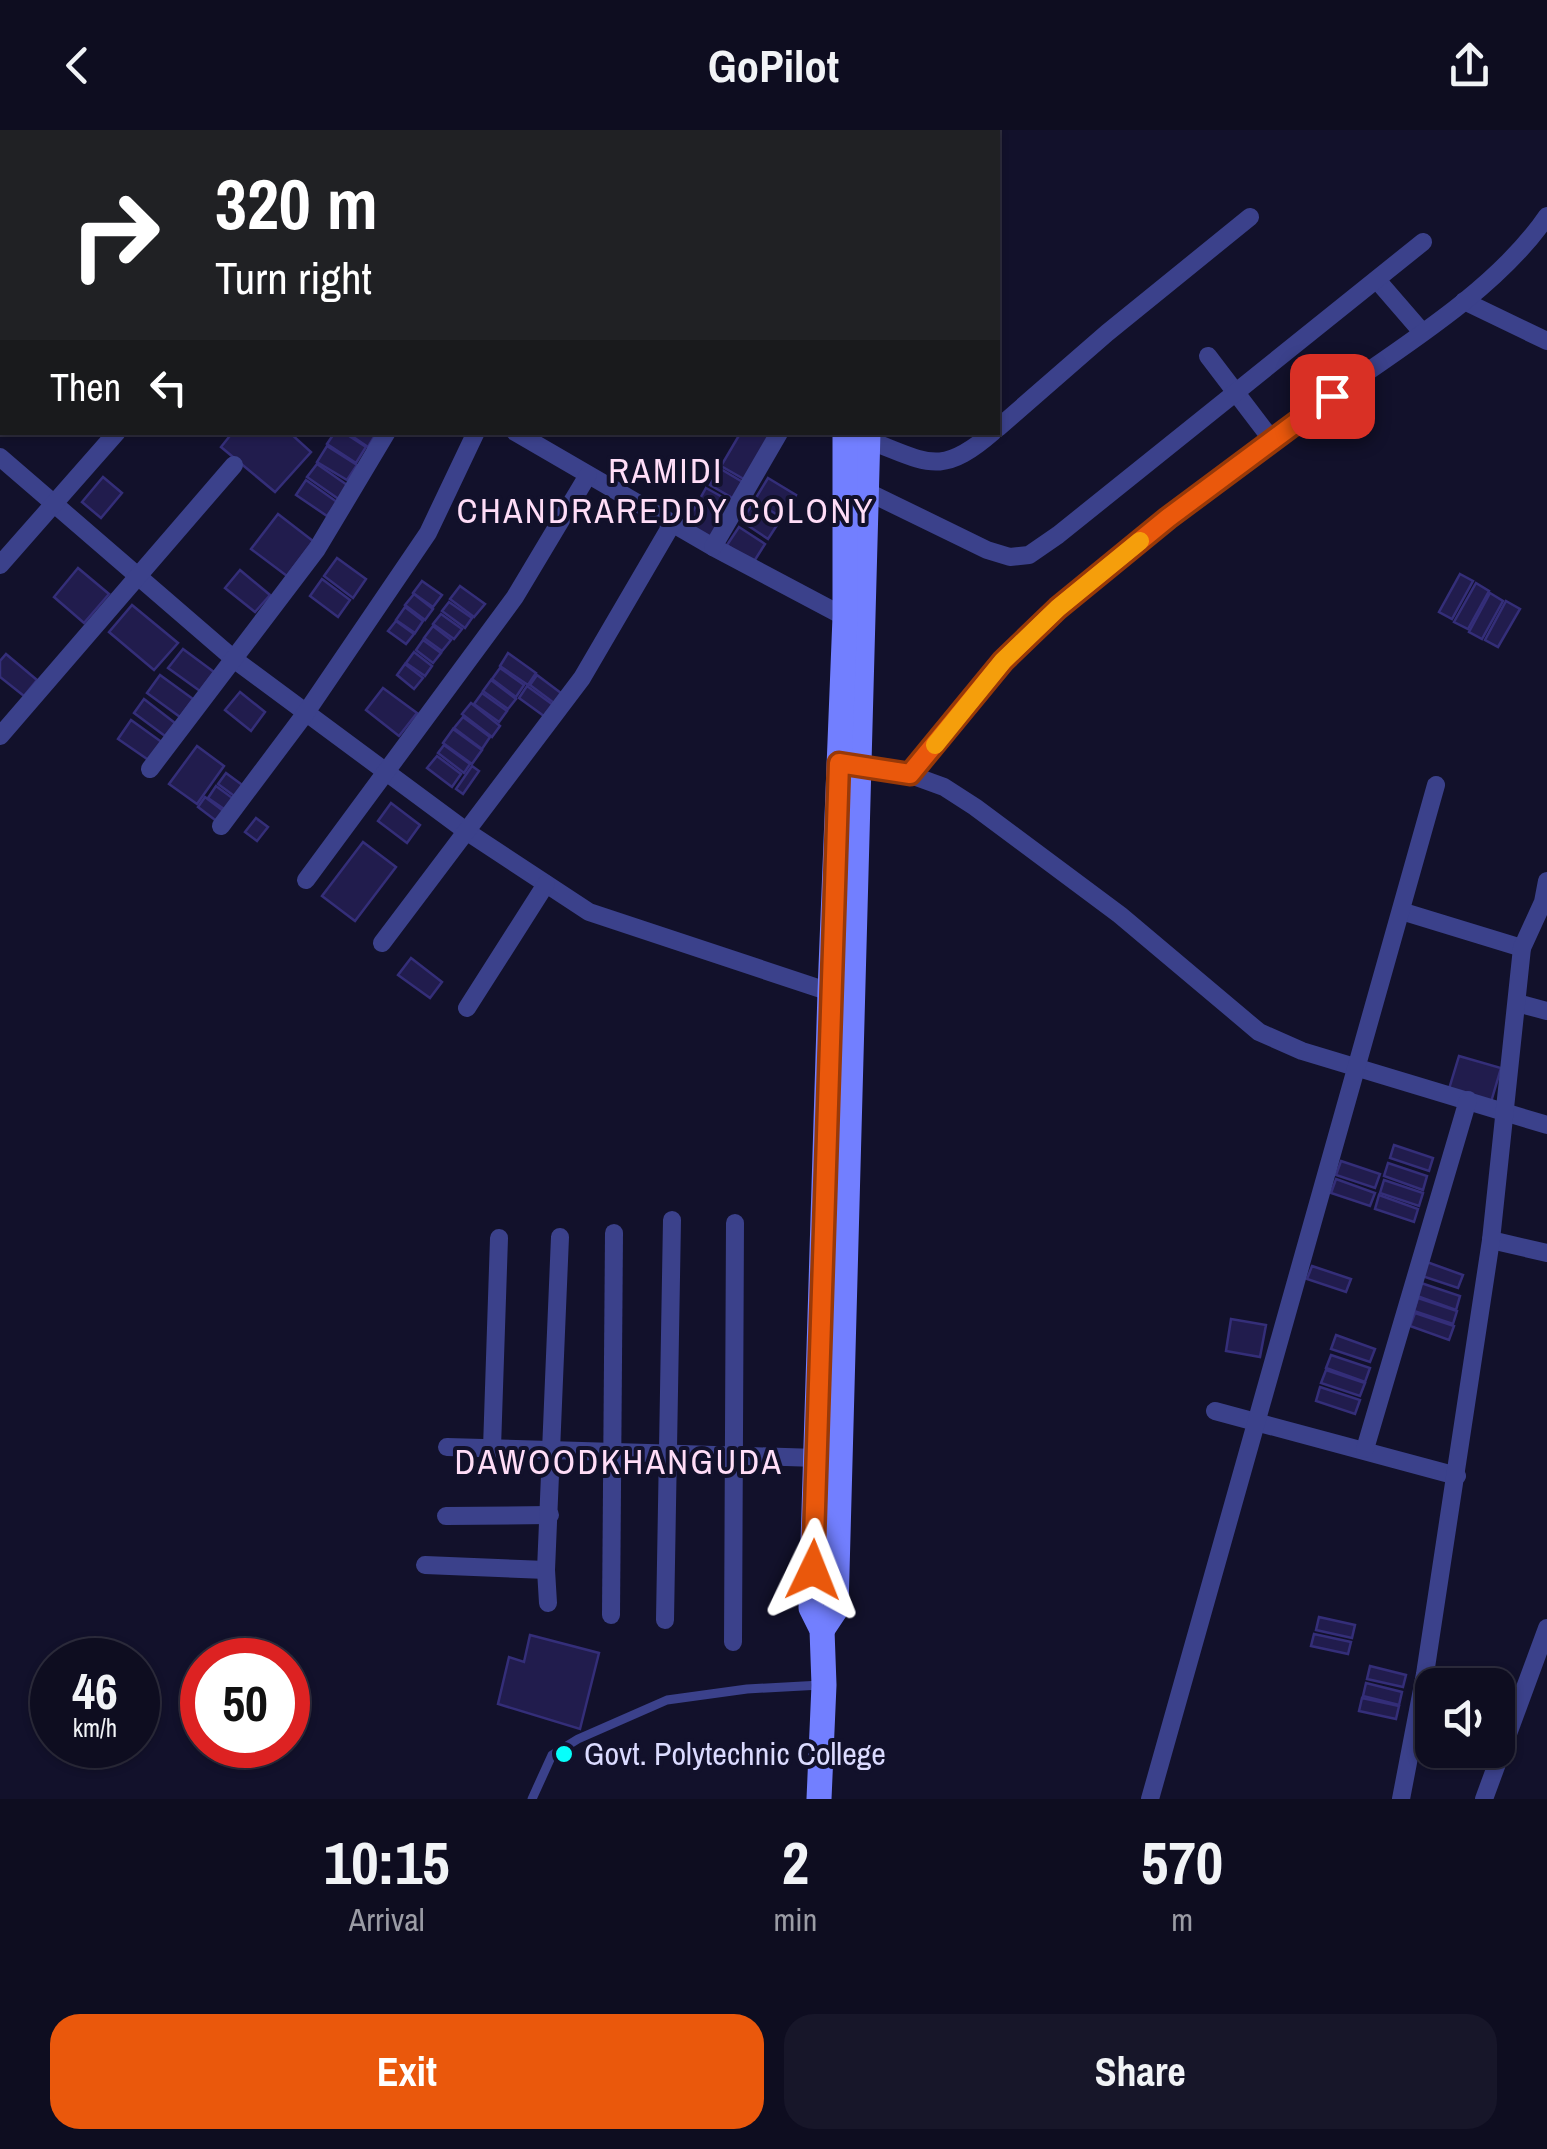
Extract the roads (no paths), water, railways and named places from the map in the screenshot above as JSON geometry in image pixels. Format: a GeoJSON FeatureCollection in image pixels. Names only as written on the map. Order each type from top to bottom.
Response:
{"type":"FeatureCollection","features":[{"type":"Feature","properties":{"kind":"main road"},"geometry":{"type":"LineString","coordinates":[[820,1799],[822,1630],[812,1608],[830,992],[850,764],[866,491],[860,435]]}},
{"type":"Feature","properties":{"kind":"main road"},"geometry":{"type":"LineString","coordinates":[[822,1630],[836,1609],[850,764],[846,617],[860,435]]}},
{"type":"Feature","properties":{"kind":"street"},"geometry":{"type":"LineString","coordinates":[[910,774],[1003,661],[1058,608],[1168,518],[1464,300],[1510,259],[1547,216]]}},
{"type":"Feature","properties":{"kind":"street"},"geometry":{"type":"LineString","coordinates":[[1000,426],[1250,217]]}},
{"type":"Feature","properties":{"kind":"street"},"geometry":{"type":"LineString","coordinates":[[866,491],[987,550],[1010,557],[1028,555],[1423,242]]}},
{"type":"Feature","properties":{"kind":"street"},"geometry":{"type":"LineString","coordinates":[[1377,280],[1422,332]]}},
{"type":"Feature","properties":{"kind":"street"},"geometry":{"type":"LineString","coordinates":[[1464,300],[1547,341]]}},
{"type":"Feature","properties":{"kind":"street"},"geometry":{"type":"LineString","coordinates":[[1208,356],[1272,440]]}},
{"type":"Feature","properties":{"kind":"street"},"geometry":{"type":"LineString","coordinates":[[0,565],[114,435]]}},
{"type":"Feature","properties":{"kind":"street"},"geometry":{"type":"LineString","coordinates":[[150,770],[317,549],[385,435]]}},
{"type":"Feature","properties":{"kind":"street"},"geometry":{"type":"LineString","coordinates":[[221,826],[305,714],[428,533],[475,435]]}},
{"type":"Feature","properties":{"kind":"street"},"geometry":{"type":"LineString","coordinates":[[713,547],[778,435]]}},
{"type":"Feature","properties":{"kind":"street"},"geometry":{"type":"LineString","coordinates":[[860,435],[931,464],[953,461],[990,435]]}},
{"type":"Feature","properties":{"kind":"street"},"geometry":{"type":"LineString","coordinates":[[548,441],[588,475],[846,617]]}},
{"type":"Feature","properties":{"kind":"street"},"geometry":{"type":"LineString","coordinates":[[0,457],[235,660],[384,773],[546,884],[590,912],[830,992]]}},
{"type":"Feature","properties":{"kind":"street"},"geometry":{"type":"LineString","coordinates":[[0,736],[234,464]]}},
{"type":"Feature","properties":{"kind":"street"},"geometry":{"type":"LineString","coordinates":[[306,880],[515,597],[588,475]]}},
{"type":"Feature","properties":{"kind":"street"},"geometry":{"type":"LineString","coordinates":[[382,943],[582,678],[672,524]]}},
{"type":"Feature","properties":{"kind":"street"},"geometry":{"type":"LineString","coordinates":[[850,764],[910,774],[944,787],[975,807],[1120,914],[1259,1032],[1302,1051],[1547,1126]]}},
{"type":"Feature","properties":{"kind":"street"},"geometry":{"type":"LineString","coordinates":[[1150,1799],[1436,785]]}},
{"type":"Feature","properties":{"kind":"street"},"geometry":{"type":"LineString","coordinates":[[1401,1799],[1425,1674],[1491,1240],[1522,948],[1543,902],[1547,881]]}},
{"type":"Feature","properties":{"kind":"street"},"geometry":{"type":"LineString","coordinates":[[467,1008],[546,884]]}},
{"type":"Feature","properties":{"kind":"street"},"geometry":{"type":"LineString","coordinates":[[1401,911],[1522,948]]}},
{"type":"Feature","properties":{"kind":"street"},"geometry":{"type":"LineString","coordinates":[[1516,1003],[1547,1010]]}},
{"type":"Feature","properties":{"kind":"street"},"geometry":{"type":"LineString","coordinates":[[1365,1449],[1468,1100]]}},
{"type":"Feature","properties":{"kind":"street"},"geometry":{"type":"LineString","coordinates":[[665,1620],[672,1220]]}},
{"type":"Feature","properties":{"kind":"street"},"geometry":{"type":"LineString","coordinates":[[733,1642],[735,1223]]}},
{"type":"Feature","properties":{"kind":"street"},"geometry":{"type":"LineString","coordinates":[[610,1615],[614,1233]]}},
{"type":"Feature","properties":{"kind":"street"},"geometry":{"type":"LineString","coordinates":[[548,1602],[546,1570],[560,1237]]}},
{"type":"Feature","properties":{"kind":"street"},"geometry":{"type":"LineString","coordinates":[[492,1448],[500,1238]]}},
{"type":"Feature","properties":{"kind":"street"},"geometry":{"type":"LineString","coordinates":[[1491,1240],[1547,1253]]}},
{"type":"Feature","properties":{"kind":"street"},"geometry":{"type":"LineString","coordinates":[[1215,1412],[1456,1476]]}},
{"type":"Feature","properties":{"kind":"street"},"geometry":{"type":"LineString","coordinates":[[447,1447],[817,1458]]}},
{"type":"Feature","properties":{"kind":"street"},"geometry":{"type":"LineString","coordinates":[[446,1516],[550,1515]]}},
{"type":"Feature","properties":{"kind":"street"},"geometry":{"type":"LineString","coordinates":[[424,1565],[546,1570]]}},
{"type":"Feature","properties":{"kind":"street"},"geometry":{"type":"LineString","coordinates":[[1484,1799],[1547,1628]]}},
{"type":"Feature","properties":{"kind":"lane"},"geometry":{"type":"LineString","coordinates":[[532,1799],[552,1756],[578,1738],[668,1700],[747,1689],[824,1685]]}},
{"type":"Feature","properties":{"kind":"place","name":"Govt. Polytechnic College"},"geometry":{"type":"Point","coordinates":[564,1754]}},
{"type":"Feature","properties":{"kind":"district","name":"RAMIDI CHANDRAREDDY COLONY"},"geometry":{"type":"Point","coordinates":[666,491]}},
{"type":"Feature","properties":{"kind":"district","name":"DAWOODKHANGUDA"},"geometry":{"type":"Point","coordinates":[619,1462]}}]}
